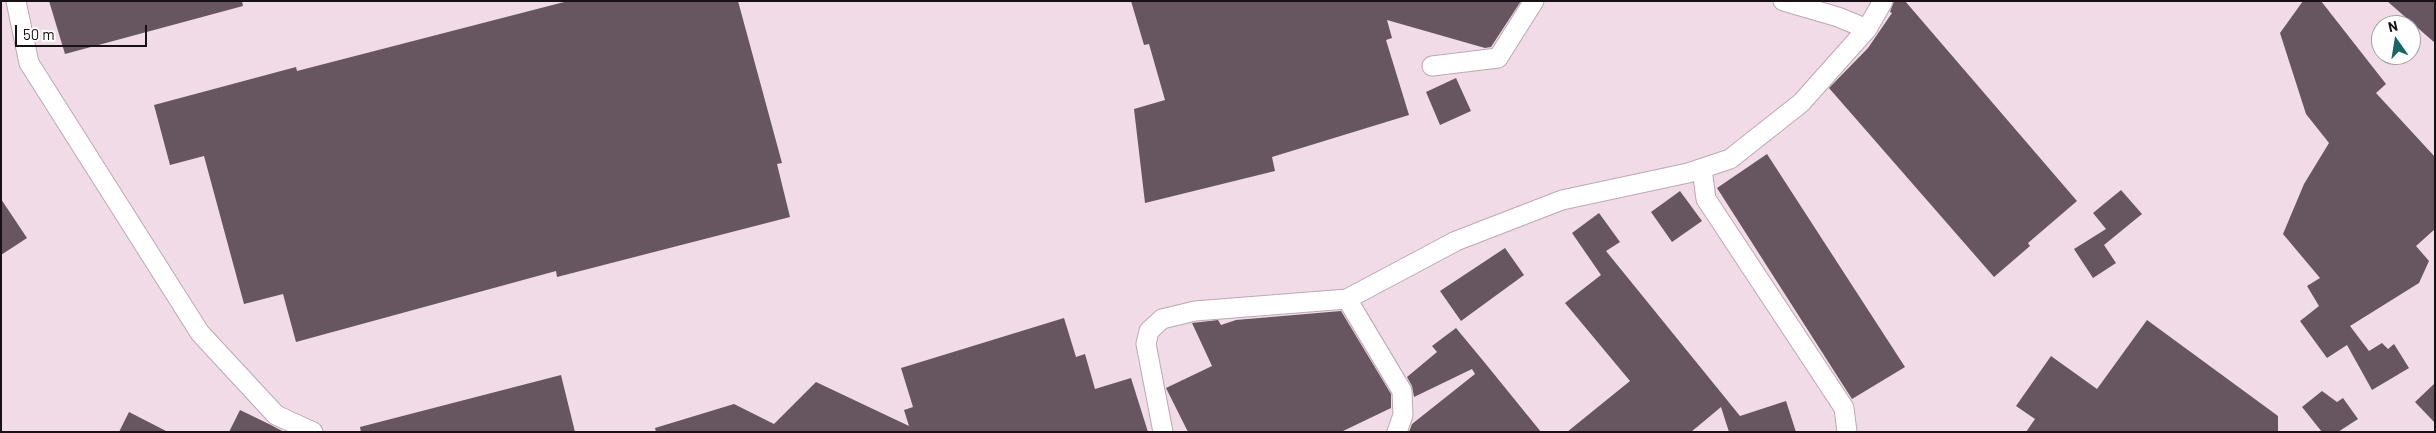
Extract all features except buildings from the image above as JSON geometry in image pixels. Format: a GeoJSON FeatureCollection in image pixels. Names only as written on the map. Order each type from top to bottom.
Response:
{"type":"FeatureCollection","features":[{"type":"Feature","properties":{"kind":"street"},"geometry":{"type":"LineString","coordinates":[[16,1],[28,63],[200,333],[276,415],[313,432]]}},
{"type":"Feature","properties":{"kind":"street"},"geometry":{"type":"LineString","coordinates":[[1432,66],[1498,58],[1534,1]]}},
{"type":"Feature","properties":{"kind":"street"},"geometry":{"type":"LineString","coordinates":[[1783,1],[1867,29]]}},
{"type":"Feature","properties":{"kind":"street"},"geometry":{"type":"LineString","coordinates":[[1163,432],[1146,344],[1149,331],[1162,319],[1195,311],[1347,299],[1456,241],[1562,200],[1702,168],[1730,159],[1801,102],[1867,29],[1883,1]]}},
{"type":"Feature","properties":{"kind":"street"},"geometry":{"type":"LineString","coordinates":[[1702,168],[1706,199],[1844,408],[1847,432]]}},
{"type":"Feature","properties":{"kind":"street"},"geometry":{"type":"LineString","coordinates":[[1347,299],[1402,391],[1403,415],[1397,432]]}}]}
